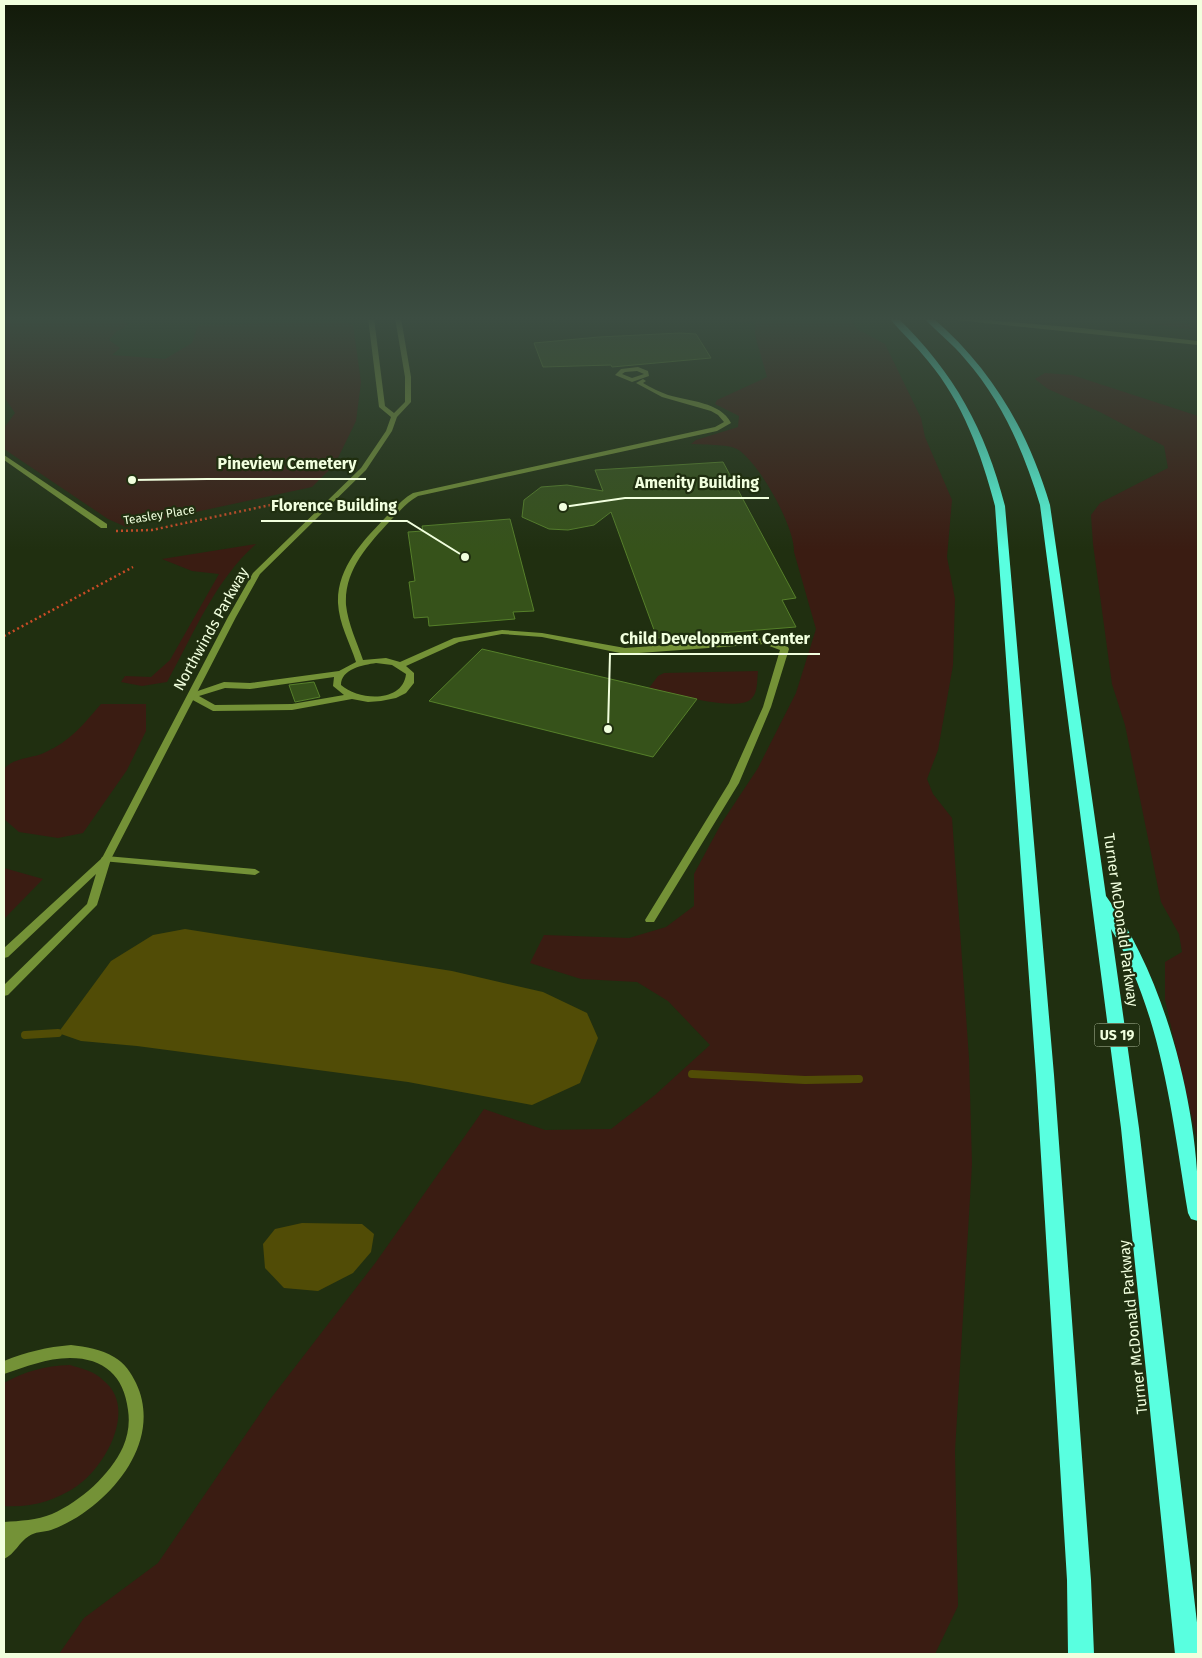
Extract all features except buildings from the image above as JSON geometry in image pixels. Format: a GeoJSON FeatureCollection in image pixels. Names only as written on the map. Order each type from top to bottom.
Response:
{"type":"FeatureCollection","features":[{"type":"Feature","properties":{"kind":"highway"},"geometry":{"type":"LineString","coordinates":[[957,395],[983,444],[1000,506],[1050,1144],[1080,1580],[1080,1654]]}},
{"type":"Feature","properties":{"kind":"highway","name":"Turner McDonald Parkway"},"geometry":{"type":"LineString","coordinates":[[996,395],[1027,447],[1040,484],[1049,528],[1130,1128],[1188,1654]]}},
{"type":"Feature","properties":{"kind":"highway"},"geometry":{"type":"LineString","coordinates":[[1098,895],[1136,959],[1152,1001],[1166,1049],[1198,1213]]}},
{"type":"Feature","properties":{"kind":"street"},"geometry":{"type":"LineString","coordinates":[[381,395],[382,407],[394,416]]}},
{"type":"Feature","properties":{"kind":"street","name":"Northwinds Parkway"},"geometry":{"type":"LineString","coordinates":[[4,992],[92,905],[106,860],[257,573],[364,469],[389,431],[394,416],[408,402],[408,395]]}},
{"type":"Feature","properties":{"kind":"street"},"geometry":{"type":"LineString","coordinates":[[360,663],[344,619],[343,588],[348,568],[363,544],[409,497],[422,492],[716,429],[728,423],[723,415],[680,398],[670,398],[664,395]]}},
{"type":"Feature","properties":{"kind":"street","name":"Teasley Place"},"geometry":{"type":"LineString","coordinates":[[4,457],[104,526]]}},
{"type":"Feature","properties":{"kind":"street"},"geometry":{"type":"LineString","coordinates":[[401,665],[457,640],[502,632],[542,635],[625,651],[765,641],[785,649],[767,707],[734,783],[650,920]]}},
{"type":"Feature","properties":{"kind":"street"},"geometry":{"type":"LineString","coordinates":[[192,696],[224,685],[250,686],[341,673],[360,663],[385,661],[401,665],[410,673],[411,679],[409,685],[402,691],[382,699],[370,700],[350,697],[340,692],[336,686],[337,679],[341,673]]}},
{"type":"Feature","properties":{"kind":"street"},"geometry":{"type":"LineString","coordinates":[[192,696],[213,708],[292,707],[350,697]]}},
{"type":"Feature","properties":{"kind":"street"},"geometry":{"type":"LineString","coordinates":[[106,860],[255,872]]}},
{"type":"Feature","properties":{"kind":"street","name":"Northwinds Parkway"},"geometry":{"type":"LineString","coordinates":[[4,954],[106,860]]}},
{"type":"Feature","properties":{"kind":"street"},"geometry":{"type":"LineString","coordinates":[[4,1368],[24,1358],[54,1351],[82,1352],[107,1360],[125,1376],[136,1398],[137,1423],[129,1451],[112,1478],[87,1502],[56,1520],[24,1529],[4,1530]]}},
{"type":"Feature","properties":{"kind":"street"},"geometry":{"type":"LineString","coordinates":[[4,1551],[24,1529]]}},
{"type":"Feature","properties":{"kind":"path","name":"Teasley Place"},"geometry":{"type":"LineString","coordinates":[[104,526],[120,533],[152,530],[280,503]]}},
{"type":"Feature","properties":{"kind":"path"},"geometry":{"type":"LineString","coordinates":[[4,636],[133,567]]}},
{"type":"Feature","properties":{"kind":"shaded area"},"geometry":{"type":"Polygon","coordinates":[[[4,395],[359,395],[356,421],[335,464],[312,487],[126,527],[108,519],[4,449],[4,428],[15,413],[4,395]]]}},
{"type":"Feature","properties":{"kind":"shaded area"},"geometry":{"type":"Polygon","coordinates":[[[727,395],[910,395],[921,418],[925,437],[952,500],[947,557],[955,599],[953,665],[938,750],[927,779],[933,794],[952,818],[969,1058],[972,1164],[955,1451],[958,1606],[935,1654],[59,1654],[84,1618],[158,1563],[268,1402],[376,1262],[484,1109],[545,1130],[611,1129],[655,1095],[710,1045],[668,1001],[637,982],[581,979],[530,963],[544,935],[629,938],[666,927],[694,906],[694,874],[721,824],[758,768],[796,693],[816,629],[794,552],[793,541],[789,527],[774,496],[746,456],[733,447],[691,444],[696,440],[738,427],[739,416],[715,404],[717,400],[727,395]]]}},
{"type":"Feature","properties":{"kind":"shaded area"},"geometry":{"type":"Polygon","coordinates":[[[1062,395],[1135,395],[1198,416],[1198,1144],[1165,1000],[1165,962],[1182,952],[1179,934],[1161,902],[1125,725],[1112,684],[1093,544],[1091,515],[1100,503],[1168,468],[1164,446],[1100,412],[1062,395]]]}},
{"type":"Feature","properties":{"kind":"shaded area"},"geometry":{"type":"Polygon","coordinates":[[[256,544],[241,558],[217,591],[167,682],[142,686],[121,682],[125,676],[151,677],[170,660],[219,574],[192,571],[162,559],[256,544]]]}},
{"type":"Feature","properties":{"kind":"shaded area"},"geometry":{"type":"Polygon","coordinates":[[[758,671],[757,685],[752,698],[745,702],[733,704],[687,697],[649,688],[658,676],[664,673],[758,671]]]}},
{"type":"Feature","properties":{"kind":"shaded area"},"geometry":{"type":"Polygon","coordinates":[[[101,704],[146,704],[146,731],[127,770],[83,833],[58,838],[19,832],[4,819],[4,769],[13,762],[41,754],[62,743],[83,725],[101,704]]]}},
{"type":"Feature","properties":{"kind":"shaded area"},"geometry":{"type":"Polygon","coordinates":[[[4,868],[43,879],[4,919],[4,868]]]}},
{"type":"Feature","properties":{"kind":"shaded area"},"geometry":{"type":"Polygon","coordinates":[[[185,929],[452,971],[543,992],[587,1013],[598,1038],[580,1083],[532,1105],[408,1082],[137,1046],[81,1041],[58,1033],[111,961],[153,935],[185,929]]]}},
{"type":"Feature","properties":{"kind":"shaded area"},"geometry":{"type":"Polygon","coordinates":[[[302,1223],[362,1224],[374,1234],[371,1252],[353,1273],[318,1291],[284,1288],[265,1268],[263,1244],[275,1229],[302,1223]]]}},
{"type":"Feature","properties":{"kind":"shaded area"},"geometry":{"type":"Polygon","coordinates":[[[70,1365],[96,1375],[114,1393],[118,1407],[118,1422],[107,1452],[88,1477],[60,1496],[33,1505],[4,1506],[4,1383],[36,1370],[70,1365]]]}},
{"type":"Feature","properties":{"kind":"waterway"},"geometry":{"type":"LineString","coordinates":[[25,1035],[58,1033]]}},
{"type":"Feature","properties":{"kind":"waterway"},"geometry":{"type":"LineString","coordinates":[[692,1074],[805,1080],[859,1079]]}},
{"type":"Feature","properties":{"kind":"place","name":"Pineview Cemetery"},"geometry":{"type":"Point","coordinates":[132,480]}},
{"type":"Feature","properties":{"kind":"place","name":"Amenity Building"},"geometry":{"type":"Point","coordinates":[563,507]}},
{"type":"Feature","properties":{"kind":"place","name":"Florence Building"},"geometry":{"type":"Point","coordinates":[465,557]}},
{"type":"Feature","properties":{"kind":"place","name":"Child Development Center"},"geometry":{"type":"Point","coordinates":[608,729]}}]}
